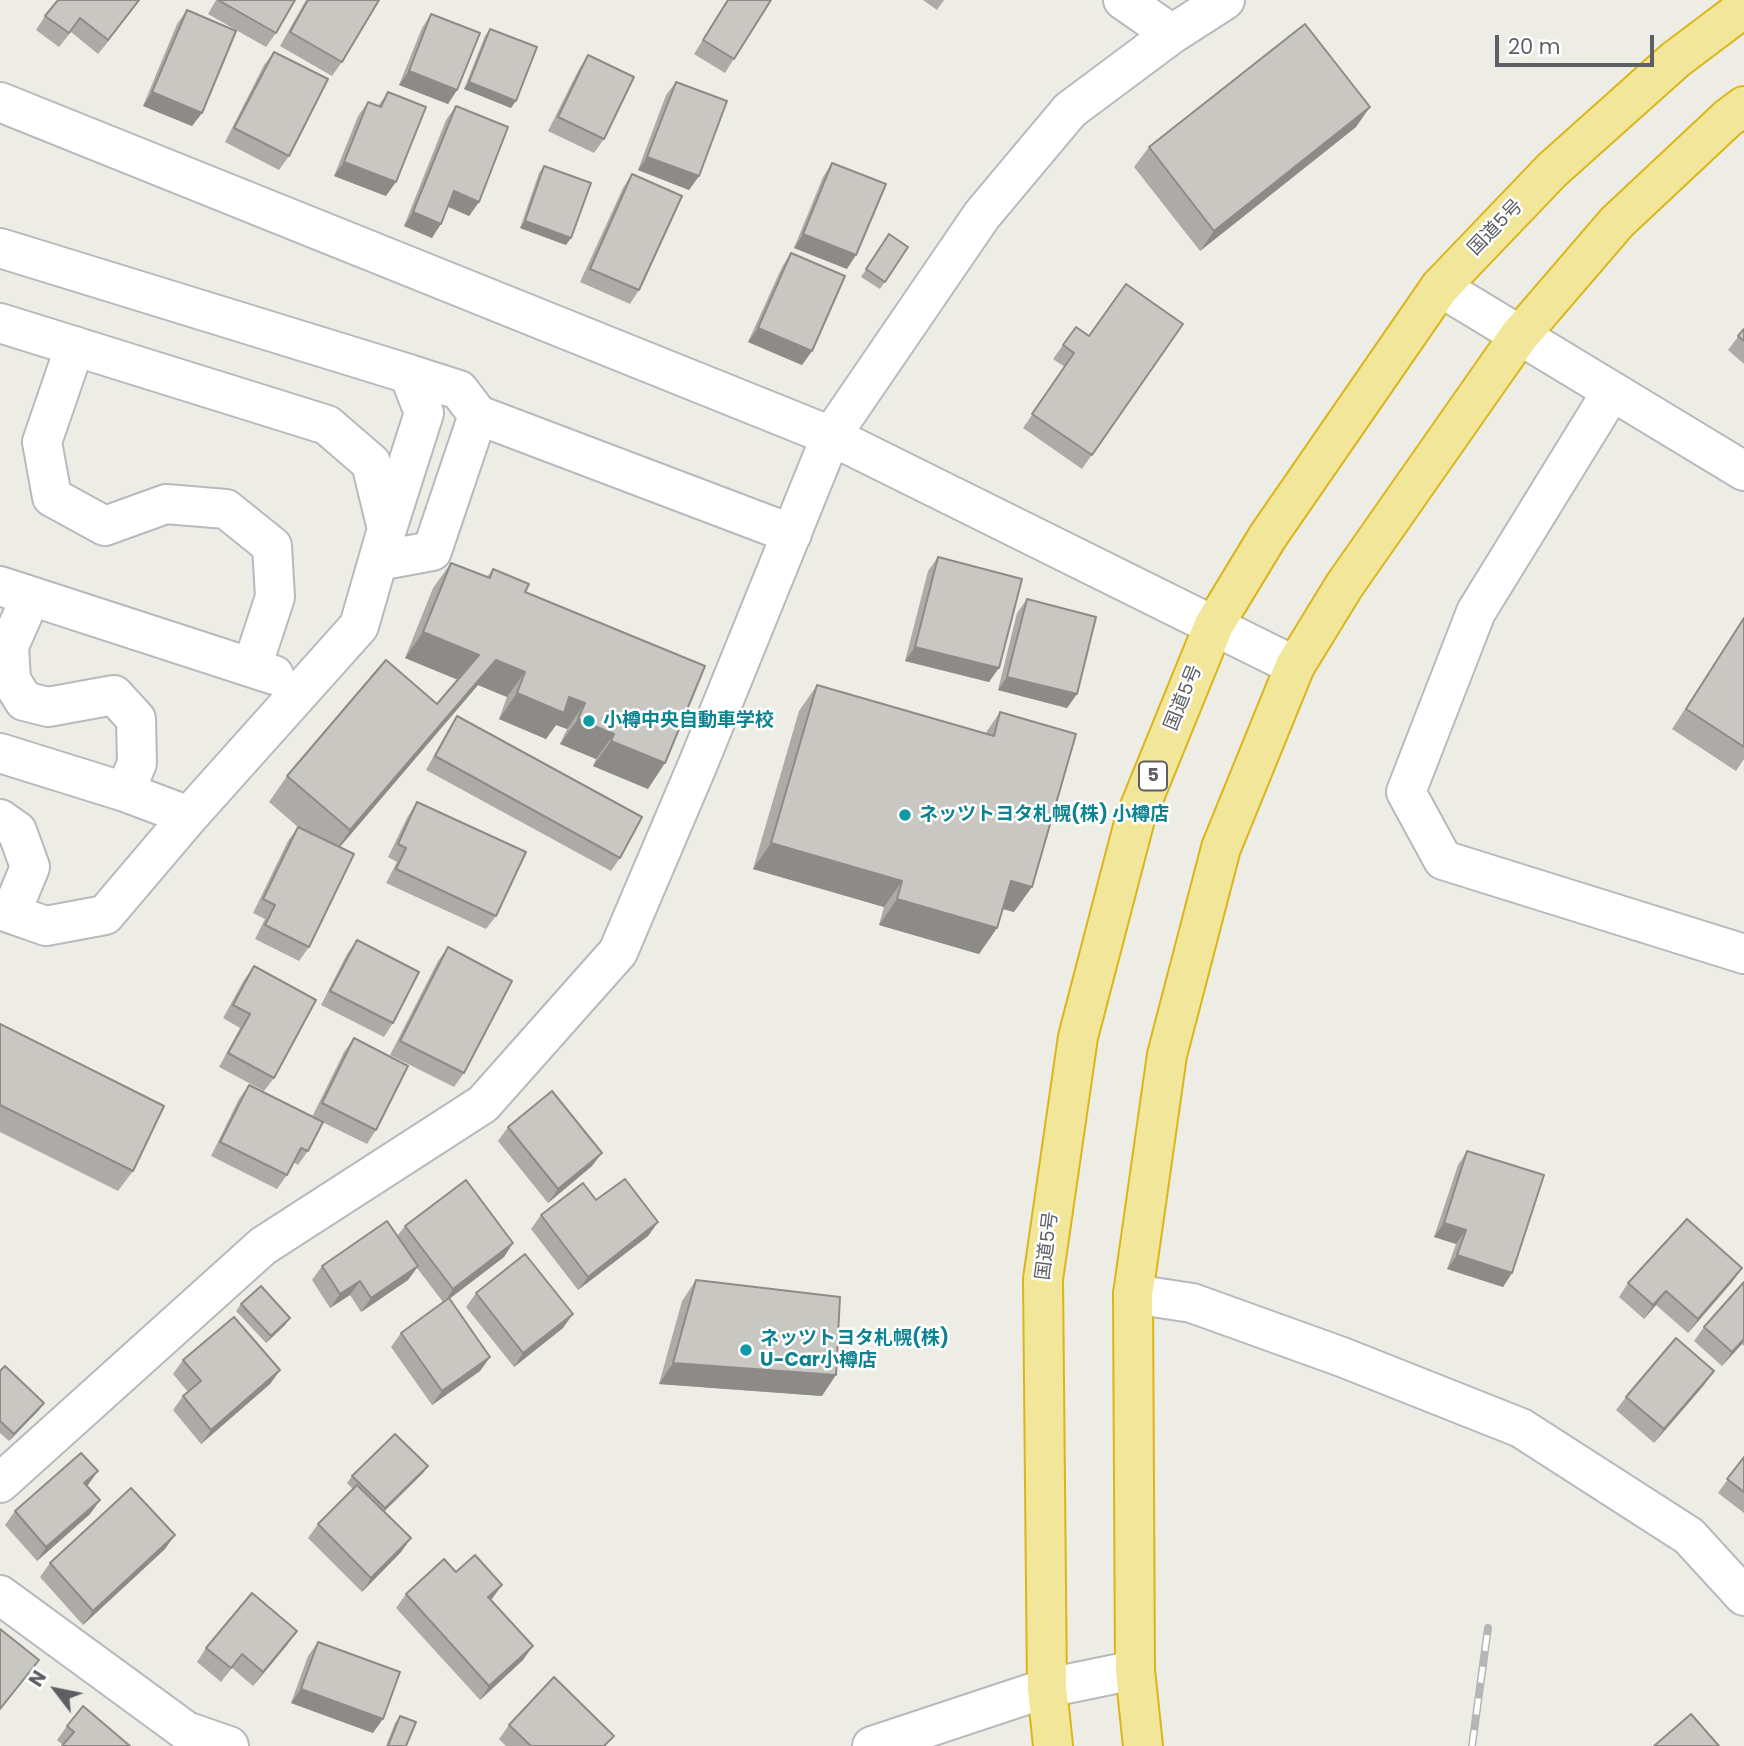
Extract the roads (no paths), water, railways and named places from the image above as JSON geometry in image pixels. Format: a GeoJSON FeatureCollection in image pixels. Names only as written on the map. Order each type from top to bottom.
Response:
{"type":"FeatureCollection","features":[{"type":"Feature","properties":{"kind":"highway","name":"国道5号"},"geometry":{"type":"LineString","coordinates":[[1053,1746],[1047,1688],[1043,1279],[1078,1037],[1135,819],[1214,625],[1268,536],[1440,287],[1552,170],[1675,60],[1744,8]]}},
{"type":"Feature","properties":{"kind":"highway"},"geometry":{"type":"LineString","coordinates":[[1143,1746],[1135,1670],[1133,1294],[1167,1055],[1221,848],[1295,666],[1344,586],[1519,336],[1617,222],[1744,106]]}},
{"type":"Feature","properties":{"kind":"street"},"geometry":{"type":"LineString","coordinates":[[1123,0],[1172,34]]}},
{"type":"Feature","properties":{"kind":"street"},"geometry":{"type":"LineString","coordinates":[[0,1483],[263,1246],[483,1104],[618,952],[831,436],[982,215],[1070,110],[1172,34],[1225,0]]}},
{"type":"Feature","properties":{"kind":"street"},"geometry":{"type":"LineString","coordinates":[[0,102],[831,436],[1295,666]]}},
{"type":"Feature","properties":{"kind":"street"},"geometry":{"type":"LineString","coordinates":[[0,248],[459,390],[478,415],[792,534]]}},
{"type":"Feature","properties":{"kind":"street"},"geometry":{"type":"LineString","coordinates":[[1440,287],[1744,471]]}},
{"type":"Feature","properties":{"kind":"street"},"geometry":{"type":"LineString","coordinates":[[0,325],[327,425],[370,463],[383,545]]}},
{"type":"Feature","properties":{"kind":"street"},"geometry":{"type":"LineString","coordinates":[[75,346],[42,442],[52,497],[105,526],[166,504],[226,509],[272,546],[275,597],[252,667]]}},
{"type":"Feature","properties":{"kind":"street"},"geometry":{"type":"LineString","coordinates":[[0,819],[18,831],[30,867],[5,911],[46,926],[105,915],[359,626],[424,413],[409,374]]}},
{"type":"Feature","properties":{"kind":"street"},"geometry":{"type":"LineString","coordinates":[[1612,391],[1476,612],[1406,792],[1443,860],[1744,954]]}},
{"type":"Feature","properties":{"kind":"street"},"geometry":{"type":"LineString","coordinates":[[383,545],[432,551],[478,415]]}},
{"type":"Feature","properties":{"kind":"street"},"geometry":{"type":"LineString","coordinates":[[125,792],[137,763],[136,719],[114,695],[48,707],[24,701],[11,680],[9,646],[16,591],[252,667],[304,687]]}},
{"type":"Feature","properties":{"kind":"street"},"geometry":{"type":"LineString","coordinates":[[0,753],[125,792],[190,816]]}},
{"type":"Feature","properties":{"kind":"street"},"geometry":{"type":"LineString","coordinates":[[1133,1294],[1192,1303],[1342,1357],[1521,1428],[1689,1536],[1744,1596]]}},
{"type":"Feature","properties":{"kind":"street"},"geometry":{"type":"LineString","coordinates":[[0,1595],[187,1731],[229,1746]]}},
{"type":"Feature","properties":{"kind":"street"},"geometry":{"type":"LineString","coordinates":[[872,1746],[1047,1688],[1135,1670]]}},
{"type":"Feature","properties":{"kind":"railway"},"geometry":{"type":"LineString","coordinates":[[1472,1746],[1488,1628]]}},
{"type":"Feature","properties":{"kind":"place","name":"小樽中央自動車学校"},"geometry":{"type":"Point","coordinates":[589,721]}},
{"type":"Feature","properties":{"kind":"place","name":"ネッツトヨタ札幌(株) 小樽店"},"geometry":{"type":"Point","coordinates":[905,815]}},
{"type":"Feature","properties":{"kind":"place","name":"ネッツトヨタ札幌(株) U-Car小樽店"},"geometry":{"type":"Point","coordinates":[746,1350]}}]}
